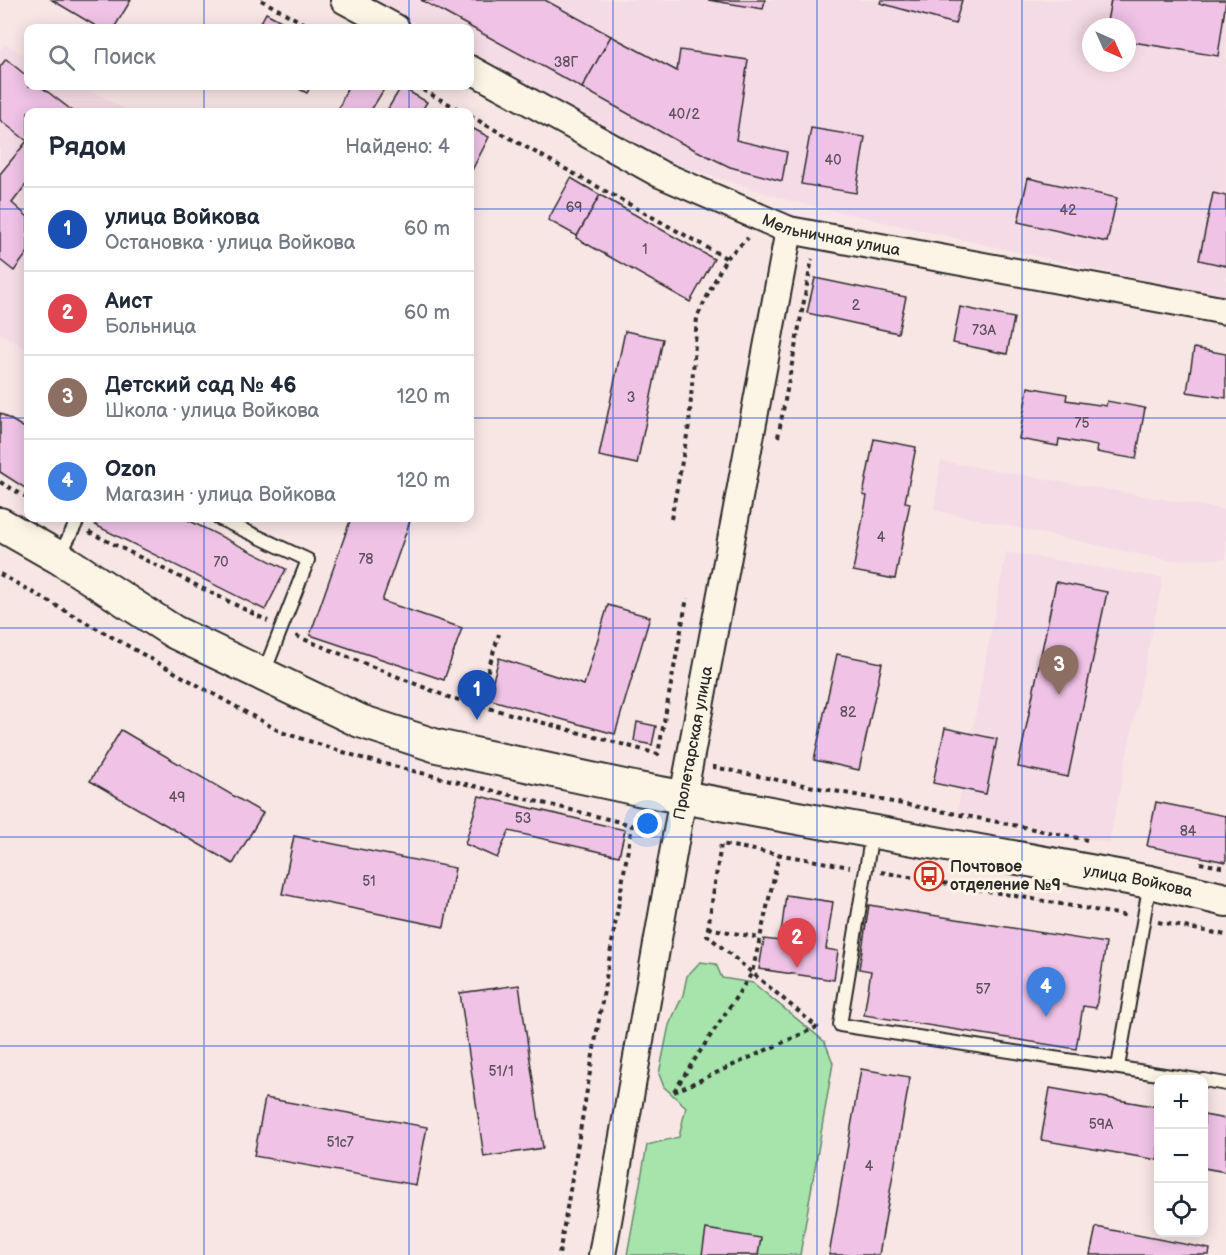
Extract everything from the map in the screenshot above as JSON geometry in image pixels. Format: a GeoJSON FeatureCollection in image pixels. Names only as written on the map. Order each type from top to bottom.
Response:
{"type":"FeatureCollection","features":[{"type":"Feature","properties":{"kind":"street"},"geometry":{"type":"LineString","coordinates":[[344,0],[389,24]]}},
{"type":"Feature","properties":{"kind":"street","name":"Мельничная улица"},"geometry":{"type":"LineString","coordinates":[[474,71],[660,174],[778,225],[1226,311]]}},
{"type":"Feature","properties":{"kind":"street","name":"Пролетарская улица"},"geometry":{"type":"LineString","coordinates":[[602,1255],[683,796],[778,225]]}},
{"type":"Feature","properties":{"kind":"street","name":"улица Войкова"},"geometry":{"type":"LineString","coordinates":[[0,524],[58,557],[174,632],[360,721],[437,746],[683,796],[1150,882],[1226,900]]}},
{"type":"Feature","properties":{"kind":"lane"},"geometry":{"type":"LineString","coordinates":[[58,557],[76,522]]}},
{"type":"Feature","properties":{"kind":"lane"},"geometry":{"type":"LineString","coordinates":[[227,522],[308,560],[262,676]]}},
{"type":"Feature","properties":{"kind":"lane"},"geometry":{"type":"LineString","coordinates":[[872,831],[840,1025],[1167,1075]]}},
{"type":"Feature","properties":{"kind":"lane"},"geometry":{"type":"LineString","coordinates":[[1118,1067],[1150,882]]}},
{"type":"Feature","properties":{"kind":"lane"},"geometry":{"type":"LineString","coordinates":[[1208,1081],[1226,1084]]}},
{"type":"Feature","properties":{"kind":"path"},"geometry":{"type":"LineString","coordinates":[[261,0],[305,24]]}},
{"type":"Feature","properties":{"kind":"path"},"geometry":{"type":"LineString","coordinates":[[423,90],[456,108]]}},
{"type":"Feature","properties":{"kind":"path"},"geometry":{"type":"LineString","coordinates":[[474,118],[726,258]]}},
{"type":"Feature","properties":{"kind":"path"},"geometry":{"type":"LineString","coordinates":[[671,519],[689,425],[697,317],[726,258],[778,225]]}},
{"type":"Feature","properties":{"kind":"path"},"geometry":{"type":"LineString","coordinates":[[0,482],[24,496]]}},
{"type":"Feature","properties":{"kind":"path"},"geometry":{"type":"LineString","coordinates":[[79,522],[308,643],[477,706],[658,754],[687,598]]}},
{"type":"Feature","properties":{"kind":"path"},"geometry":{"type":"LineString","coordinates":[[477,706],[499,634]]}},
{"type":"Feature","properties":{"kind":"path"},"geometry":{"type":"LineString","coordinates":[[714,767],[1098,842]]}},
{"type":"Feature","properties":{"kind":"path"},"geometry":{"type":"LineString","coordinates":[[559,1255],[632,825]]}},
{"type":"Feature","properties":{"kind":"path"},"geometry":{"type":"LineString","coordinates":[[779,855],[752,973],[674,1092],[817,1027],[752,973],[707,935],[721,844],[1226,935]]}},
{"type":"Feature","properties":{"kind":"path"},"geometry":{"type":"LineString","coordinates":[[1191,861],[1226,868]]}},
{"type":"Feature","properties":{"kind":"path"},"geometry":{"type":"LineString","coordinates":[[708,928],[760,938]]}},
{"type":"Feature","properties":{"kind":"shaded area"},"geometry":{"type":"Polygon","coordinates":[[[373,0],[1226,0],[1226,299],[791,201],[670,163],[474,55],[474,24],[418,24],[373,0]]]}},
{"type":"Feature","properties":{"kind":"shaded area"},"geometry":{"type":"Polygon","coordinates":[[[5,44],[24,55],[24,90],[89,90],[123,108],[24,108],[24,348],[0,333],[0,51],[5,44]]]}},
{"type":"Feature","properties":{"kind":"shaded area"},"geometry":{"type":"Polygon","coordinates":[[[941,461],[1226,510],[1226,559],[1166,560],[934,510],[941,461]]]}},
{"type":"Feature","properties":{"kind":"shaded area"},"geometry":{"type":"Polygon","coordinates":[[[1006,552],[1163,578],[1109,843],[957,813],[1006,552]]]}},
{"type":"Feature","properties":{"kind":"green space"},"geometry":{"type":"Polygon","coordinates":[[[700,962],[716,964],[722,978],[753,983],[825,1042],[833,1063],[800,1255],[627,1255],[647,1145],[679,1137],[686,1107],[664,1087],[659,1074],[669,1025],[683,995],[687,976],[700,962]]]}},
{"type":"Feature","properties":{"kind":"building"},"geometry":{"type":"Polygon","coordinates":[[[52,0],[131,0],[116,24],[92,24],[52,0]]]}},
{"type":"Feature","properties":{"kind":"building"},"geometry":{"type":"Polygon","coordinates":[[[421,0],[545,0],[611,36],[582,88],[474,29],[474,24],[465,24],[421,0]]]}},
{"type":"Feature","properties":{"kind":"building"},"geometry":{"type":"Polygon","coordinates":[[[708,0],[765,0],[763,9],[708,0]]]}},
{"type":"Feature","properties":{"kind":"building"},"geometry":{"type":"Polygon","coordinates":[[[881,0],[962,0],[955,24],[880,3],[881,0]]]}},
{"type":"Feature","properties":{"kind":"building"},"geometry":{"type":"Polygon","coordinates":[[[1111,0],[1226,0],[1218,56],[1136,42],[1136,18],[1108,18],[1111,0]]]}},
{"type":"Feature","properties":{"kind":"building"},"geometry":{"type":"Polygon","coordinates":[[[266,13],[285,23],[284,24],[260,24],[266,13]]]}},
{"type":"Feature","properties":{"kind":"building"},"geometry":{"type":"Polygon","coordinates":[[[611,36],[677,71],[680,50],[748,60],[736,140],[787,152],[782,181],[730,167],[679,142],[582,88],[611,36]]]}},
{"type":"Feature","properties":{"kind":"building"},"geometry":{"type":"Polygon","coordinates":[[[6,59],[24,74],[24,90],[45,90],[69,108],[24,108],[24,139],[0,120],[0,67],[6,59]]]}},
{"type":"Feature","properties":{"kind":"building"},"geometry":{"type":"Polygon","coordinates":[[[346,90],[384,90],[372,108],[339,108],[346,90]]]}},
{"type":"Feature","properties":{"kind":"building"},"geometry":{"type":"Polygon","coordinates":[[[399,90],[406,90],[427,102],[423,108],[388,108],[399,90]]]}},
{"type":"Feature","properties":{"kind":"building"},"geometry":{"type":"Polygon","coordinates":[[[811,128],[865,137],[856,193],[801,184],[811,128]]]}},
{"type":"Feature","properties":{"kind":"building"},"geometry":{"type":"Polygon","coordinates":[[[474,129],[489,137],[474,166],[474,129]]]}},
{"type":"Feature","properties":{"kind":"building"},"geometry":{"type":"Polygon","coordinates":[[[24,145],[24,187],[12,203],[24,214],[24,257],[14,271],[0,260],[0,174],[24,145]]]}},
{"type":"Feature","properties":{"kind":"building"},"geometry":{"type":"Polygon","coordinates":[[[571,178],[600,195],[577,236],[548,220],[571,178]]]}},
{"type":"Feature","properties":{"kind":"building"},"geometry":{"type":"Polygon","coordinates":[[[1028,178],[1117,198],[1107,242],[1018,222],[1028,178]]]}},
{"type":"Feature","properties":{"kind":"building"},"geometry":{"type":"Polygon","coordinates":[[[1213,193],[1226,196],[1226,266],[1199,260],[1213,193]]]}},
{"type":"Feature","properties":{"kind":"building"},"geometry":{"type":"Polygon","coordinates":[[[600,195],[714,259],[690,302],[576,238],[600,195]]]}},
{"type":"Feature","properties":{"kind":"building"},"geometry":{"type":"Polygon","coordinates":[[[815,278],[906,297],[898,333],[807,313],[815,278]]]}},
{"type":"Feature","properties":{"kind":"building"},"geometry":{"type":"Polygon","coordinates":[[[960,307],[1014,318],[1007,354],[953,343],[960,307]]]}},
{"type":"Feature","properties":{"kind":"building"},"geometry":{"type":"Polygon","coordinates":[[[625,331],[663,339],[637,464],[599,456],[625,331]]]}},
{"type":"Feature","properties":{"kind":"building"},"geometry":{"type":"Polygon","coordinates":[[[1194,348],[1226,354],[1226,398],[1187,392],[1194,348]]]}},
{"type":"Feature","properties":{"kind":"building"},"geometry":{"type":"Polygon","coordinates":[[[1028,387],[1067,394],[1066,400],[1106,406],[1107,401],[1145,408],[1136,459],[1096,452],[1097,446],[1059,439],[1058,446],[1019,439],[1028,387]]]}},
{"type":"Feature","properties":{"kind":"building"},"geometry":{"type":"Polygon","coordinates":[[[0,413],[24,428],[24,487],[0,472],[0,413]]]}},
{"type":"Feature","properties":{"kind":"building"},"geometry":{"type":"Polygon","coordinates":[[[874,439],[916,447],[905,502],[910,503],[895,579],[853,571],[867,496],[863,495],[874,439]]]}},
{"type":"Feature","properties":{"kind":"building"},"geometry":{"type":"Polygon","coordinates":[[[97,522],[192,522],[286,569],[265,610],[95,525],[97,522]]]}},
{"type":"Feature","properties":{"kind":"building"},"geometry":{"type":"Polygon","coordinates":[[[350,522],[410,522],[382,601],[462,628],[444,680],[310,635],[350,522]]]}},
{"type":"Feature","properties":{"kind":"building"},"geometry":{"type":"Polygon","coordinates":[[[1056,582],[1107,592],[1068,777],[1018,767],[1056,582]]]}},
{"type":"Feature","properties":{"kind":"building"},"geometry":{"type":"Polygon","coordinates":[[[608,605],[650,617],[615,734],[488,699],[499,658],[584,685],[608,605]]]}},
{"type":"Feature","properties":{"kind":"building"},"geometry":{"type":"Polygon","coordinates":[[[837,654],[882,663],[859,770],[814,760],[837,654]]]}},
{"type":"Feature","properties":{"kind":"building"},"geometry":{"type":"Polygon","coordinates":[[[637,722],[656,726],[652,745],[634,741],[637,722]]]}},
{"type":"Feature","properties":{"kind":"building"},"geometry":{"type":"Polygon","coordinates":[[[945,728],[997,739],[986,794],[933,783],[945,728]]]}},
{"type":"Feature","properties":{"kind":"building"},"geometry":{"type":"Polygon","coordinates":[[[121,730],[263,813],[233,864],[90,781],[121,730]]]}},
{"type":"Feature","properties":{"kind":"building"},"geometry":{"type":"Polygon","coordinates":[[[479,796],[625,830],[619,856],[509,831],[497,858],[465,844],[479,796]]]}},
{"type":"Feature","properties":{"kind":"building"},"geometry":{"type":"Polygon","coordinates":[[[1156,802],[1226,816],[1226,862],[1147,846],[1156,802]]]}},
{"type":"Feature","properties":{"kind":"building"},"geometry":{"type":"Polygon","coordinates":[[[294,836],[455,868],[444,927],[282,894],[294,836]]]}},
{"type":"Feature","properties":{"kind":"building"},"geometry":{"type":"Polygon","coordinates":[[[786,895],[833,902],[826,949],[838,951],[834,980],[759,969],[764,939],[780,941],[786,895]]]}},
{"type":"Feature","properties":{"kind":"building"},"geometry":{"type":"Polygon","coordinates":[[[869,905],[1106,943],[1096,1008],[1083,1006],[1076,1049],[864,1015],[871,971],[859,969],[869,905]]]}},
{"type":"Feature","properties":{"kind":"building"},"geometry":{"type":"Polygon","coordinates":[[[519,985],[543,1148],[484,1157],[460,993],[519,985]]]}},
{"type":"Feature","properties":{"kind":"building"},"geometry":{"type":"Polygon","coordinates":[[[861,1069],[910,1077],[879,1255],[829,1255],[861,1069]]]}},
{"type":"Feature","properties":{"kind":"building"},"geometry":{"type":"Polygon","coordinates":[[[1050,1088],[1154,1106],[1154,1159],[1041,1140],[1050,1088]]]}},
{"type":"Feature","properties":{"kind":"building"},"geometry":{"type":"Polygon","coordinates":[[[265,1098],[427,1127],[416,1185],[254,1156],[265,1098]]]}},
{"type":"Feature","properties":{"kind":"building"},"geometry":{"type":"Polygon","coordinates":[[[1208,1116],[1226,1119],[1226,1172],[1208,1169],[1208,1116]]]}},
{"type":"Feature","properties":{"kind":"building"},"geometry":{"type":"Polygon","coordinates":[[[1096,1227],[1210,1249],[1209,1255],[1090,1255],[1096,1227]]]}},
{"type":"Feature","properties":{"kind":"building"},"geometry":{"type":"Polygon","coordinates":[[[706,1229],[761,1238],[758,1255],[702,1255],[706,1229]]]}},
{"type":"Feature","properties":{"kind":"place","name":"Детский сад № 46"},"geometry":{"type":"Point","coordinates":[1059,695]}},
{"type":"Feature","properties":{"kind":"place","name":"улица Войкова"},"geometry":{"type":"Point","coordinates":[477,720]}},
{"type":"Feature","properties":{"kind":"place","name":"Почтовое отделение №9"},"geometry":{"type":"Point","coordinates":[929,876]}},
{"type":"Feature","properties":{"kind":"place","name":"Аист"},"geometry":{"type":"Point","coordinates":[797,968]}},
{"type":"Feature","properties":{"kind":"place","name":"Ozon"},"geometry":{"type":"Point","coordinates":[1046,1017]}}]}
